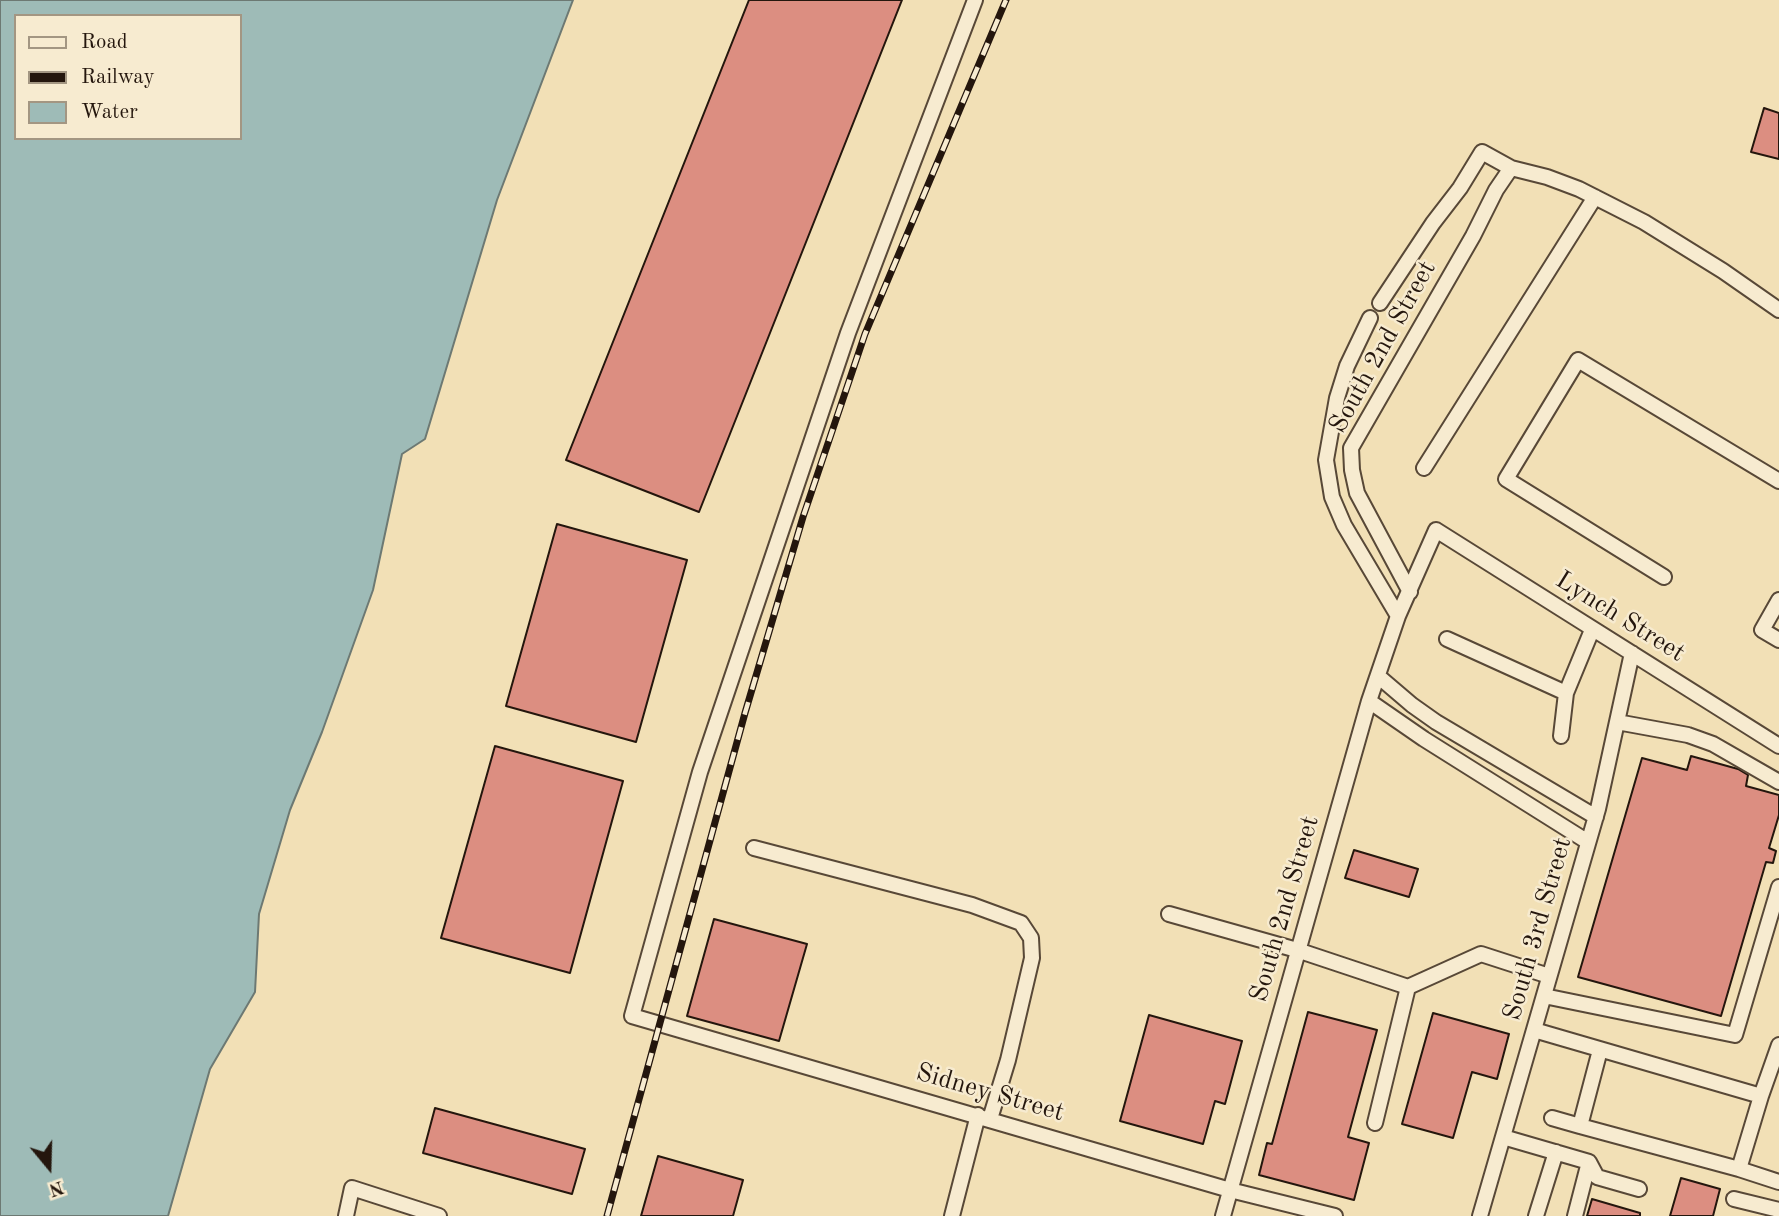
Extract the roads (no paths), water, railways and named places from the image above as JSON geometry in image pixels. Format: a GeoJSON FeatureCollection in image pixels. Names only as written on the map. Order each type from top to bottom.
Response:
{"type":"FeatureCollection","features":[{"type":"Feature","properties":{"kind":"street","name":"Sidney Street"},"geometry":{"type":"LineString","coordinates":[[973,4],[852,322],[705,759],[632,1017],[1230,1189],[1335,1216]]}},
{"type":"Feature","properties":{"kind":"street","name":"South 2nd Street"},"geometry":{"type":"LineString","coordinates":[[1380,303],[1482,152],[1511,168],[1496,190],[1460,259],[1351,448],[1357,493],[1410,592]]}},
{"type":"Feature","properties":{"kind":"street"},"geometry":{"type":"LineString","coordinates":[[1511,168],[1547,177],[1644,222],[1779,310]]}},
{"type":"Feature","properties":{"kind":"street"},"geometry":{"type":"LineString","coordinates":[[1424,468],[1595,197]]}},
{"type":"Feature","properties":{"kind":"street","name":"South 2nd Street"},"geometry":{"type":"LineString","coordinates":[[1370,318],[1347,366],[1337,398],[1326,460],[1332,497],[1344,525],[1398,616]]}},
{"type":"Feature","properties":{"kind":"street"},"geometry":{"type":"LineString","coordinates":[[1664,577],[1506,479],[1578,360],[1779,481]]}},
{"type":"Feature","properties":{"kind":"street","name":"South 2nd Street"},"geometry":{"type":"LineString","coordinates":[[1223,1216],[1370,701],[1398,616],[1436,530]]}},
{"type":"Feature","properties":{"kind":"street","name":"Lynch Street"},"geometry":{"type":"LineString","coordinates":[[1436,530],[1779,746]]}},
{"type":"Feature","properties":{"kind":"street"},"geometry":{"type":"LineString","coordinates":[[1779,600],[1762,630],[1779,640]]}},
{"type":"Feature","properties":{"kind":"street"},"geometry":{"type":"LineString","coordinates":[[1561,736],[1566,693],[1592,630]]}},
{"type":"Feature","properties":{"kind":"street"},"geometry":{"type":"LineString","coordinates":[[1447,639],[1566,693]]}},
{"type":"Feature","properties":{"kind":"street","name":"South 3rd Street"},"geometry":{"type":"LineString","coordinates":[[1480,1216],[1596,817],[1632,653]]}},
{"type":"Feature","properties":{"kind":"street"},"geometry":{"type":"LineString","coordinates":[[1378,676],[1436,722],[1596,817]]}},
{"type":"Feature","properties":{"kind":"street"},"geometry":{"type":"LineString","coordinates":[[1370,701],[1424,739],[1588,842]]}},
{"type":"Feature","properties":{"kind":"street"},"geometry":{"type":"LineString","coordinates":[[1617,722],[1688,735],[1713,744],[1779,782]]}},
{"type":"Feature","properties":{"kind":"street"},"geometry":{"type":"LineString","coordinates":[[754,848],[972,905],[1021,923],[1031,937],[1032,958],[1011,1046],[984,1117],[952,1216]]}},
{"type":"Feature","properties":{"kind":"street"},"geometry":{"type":"LineString","coordinates":[[1544,996],[1735,1035],[1779,887]]}},
{"type":"Feature","properties":{"kind":"street"},"geometry":{"type":"LineString","coordinates":[[1170,914],[1298,951],[1408,987],[1481,954],[1549,976]]}},
{"type":"Feature","properties":{"kind":"street"},"geometry":{"type":"LineString","coordinates":[[1375,1123],[1408,987]]}},
{"type":"Feature","properties":{"kind":"street"},"geometry":{"type":"LineString","coordinates":[[1534,1030],[1761,1096]]}},
{"type":"Feature","properties":{"kind":"street"},"geometry":{"type":"LineString","coordinates":[[1739,1169],[1779,1045]]}},
{"type":"Feature","properties":{"kind":"street"},"geometry":{"type":"LineString","coordinates":[[1580,1126],[1600,1050]]}},
{"type":"Feature","properties":{"kind":"street"},"geometry":{"type":"LineString","coordinates":[[1552,1118],[1779,1182]]}},
{"type":"Feature","properties":{"kind":"street"},"geometry":{"type":"LineString","coordinates":[[1503,1137],[1590,1162],[1597,1177],[1639,1189]]}},
{"type":"Feature","properties":{"kind":"street"},"geometry":{"type":"LineString","coordinates":[[1536,1216],[1556,1152]]}},
{"type":"Feature","properties":{"kind":"street"},"geometry":{"type":"LineString","coordinates":[[1575,1216],[1590,1162]]}},
{"type":"Feature","properties":{"kind":"street"},"geometry":{"type":"LineString","coordinates":[[346,1216],[352,1188],[439,1216]]}},
{"type":"Feature","properties":{"kind":"street"},"geometry":{"type":"LineString","coordinates":[[1734,1199],[1779,1210]]}},
{"type":"Feature","properties":{"kind":"water"},"geometry":{"type":"Polygon","coordinates":[[[0,0],[573,0],[497,200],[425,439],[402,454],[373,590],[322,732],[290,810],[259,914],[255,992],[210,1069],[168,1216],[0,1216],[0,0]]]}},
{"type":"Feature","properties":{"kind":"railway"},"geometry":{"type":"LineString","coordinates":[[607,1216],[745,713],[803,517],[865,334],[1006,0]]}}]}
